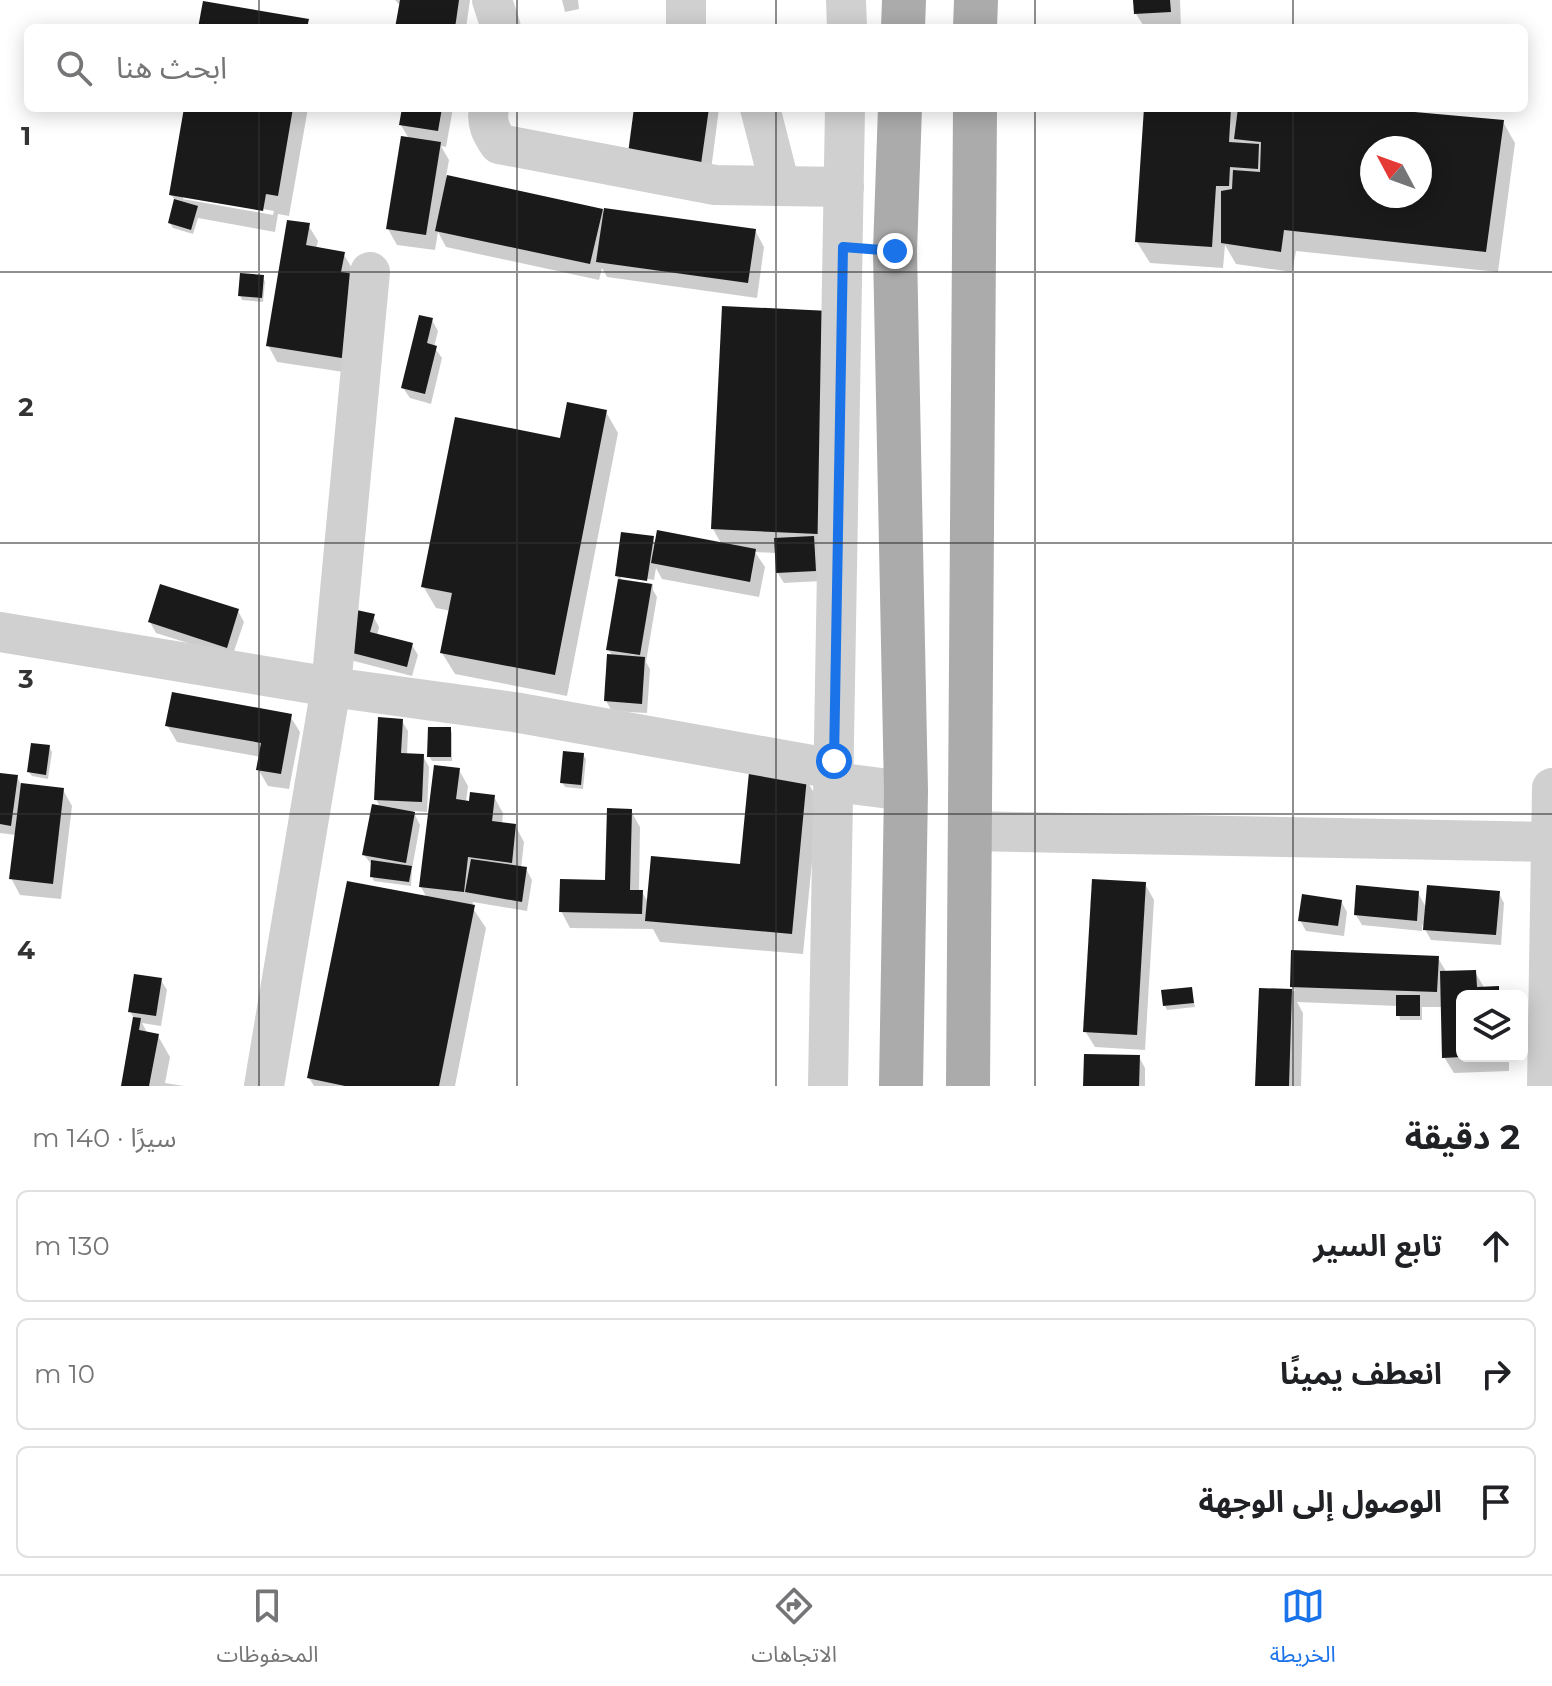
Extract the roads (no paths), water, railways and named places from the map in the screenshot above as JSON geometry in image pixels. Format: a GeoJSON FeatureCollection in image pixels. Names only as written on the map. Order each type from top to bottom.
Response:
{"type":"FeatureCollection","features":[{"type":"Feature","properties":{"kind":"main road"},"geometry":{"type":"LineString","coordinates":[[903,24],[904,0]]}},
{"type":"Feature","properties":{"kind":"main road"},"geometry":{"type":"LineString","coordinates":[[975,24],[976,0]]}},
{"type":"Feature","properties":{"kind":"main road"},"geometry":{"type":"LineString","coordinates":[[900,112],[895,251],[906,791],[901,1086]]}},
{"type":"Feature","properties":{"kind":"main road"},"geometry":{"type":"LineString","coordinates":[[968,1086],[975,112]]}},
{"type":"Feature","properties":{"kind":"street"},"geometry":{"type":"LineString","coordinates":[[492,0],[500,24]]}},
{"type":"Feature","properties":{"kind":"street"},"geometry":{"type":"LineString","coordinates":[[686,0],[686,24]]}},
{"type":"Feature","properties":{"kind":"street"},"geometry":{"type":"LineString","coordinates":[[846,0],[847,24]]}},
{"type":"Feature","properties":{"kind":"street"},"geometry":{"type":"LineString","coordinates":[[894,24],[898,0]]}},
{"type":"Feature","properties":{"kind":"street"},"geometry":{"type":"LineString","coordinates":[[488,112],[491,133],[499,144],[715,185],[844,187]]}},
{"type":"Feature","properties":{"kind":"street"},"geometry":{"type":"LineString","coordinates":[[761,112],[780,186]]}},
{"type":"Feature","properties":{"kind":"street"},"geometry":{"type":"LineString","coordinates":[[828,1086],[845,127],[858,112]]}},
{"type":"Feature","properties":{"kind":"street"},"geometry":{"type":"LineString","coordinates":[[843,247],[895,251]]}},
{"type":"Feature","properties":{"kind":"street"},"geometry":{"type":"LineString","coordinates":[[264,1086],[331,687],[370,272]]}},
{"type":"Feature","properties":{"kind":"street"},"geometry":{"type":"LineString","coordinates":[[0,632],[331,687],[514,712],[906,791]]}},
{"type":"Feature","properties":{"kind":"street"},"geometry":{"type":"LineString","coordinates":[[1547,1086],[1552,788]]}},
{"type":"Feature","properties":{"kind":"street"},"geometry":{"type":"LineString","coordinates":[[969,831],[1551,842]]}}]}
